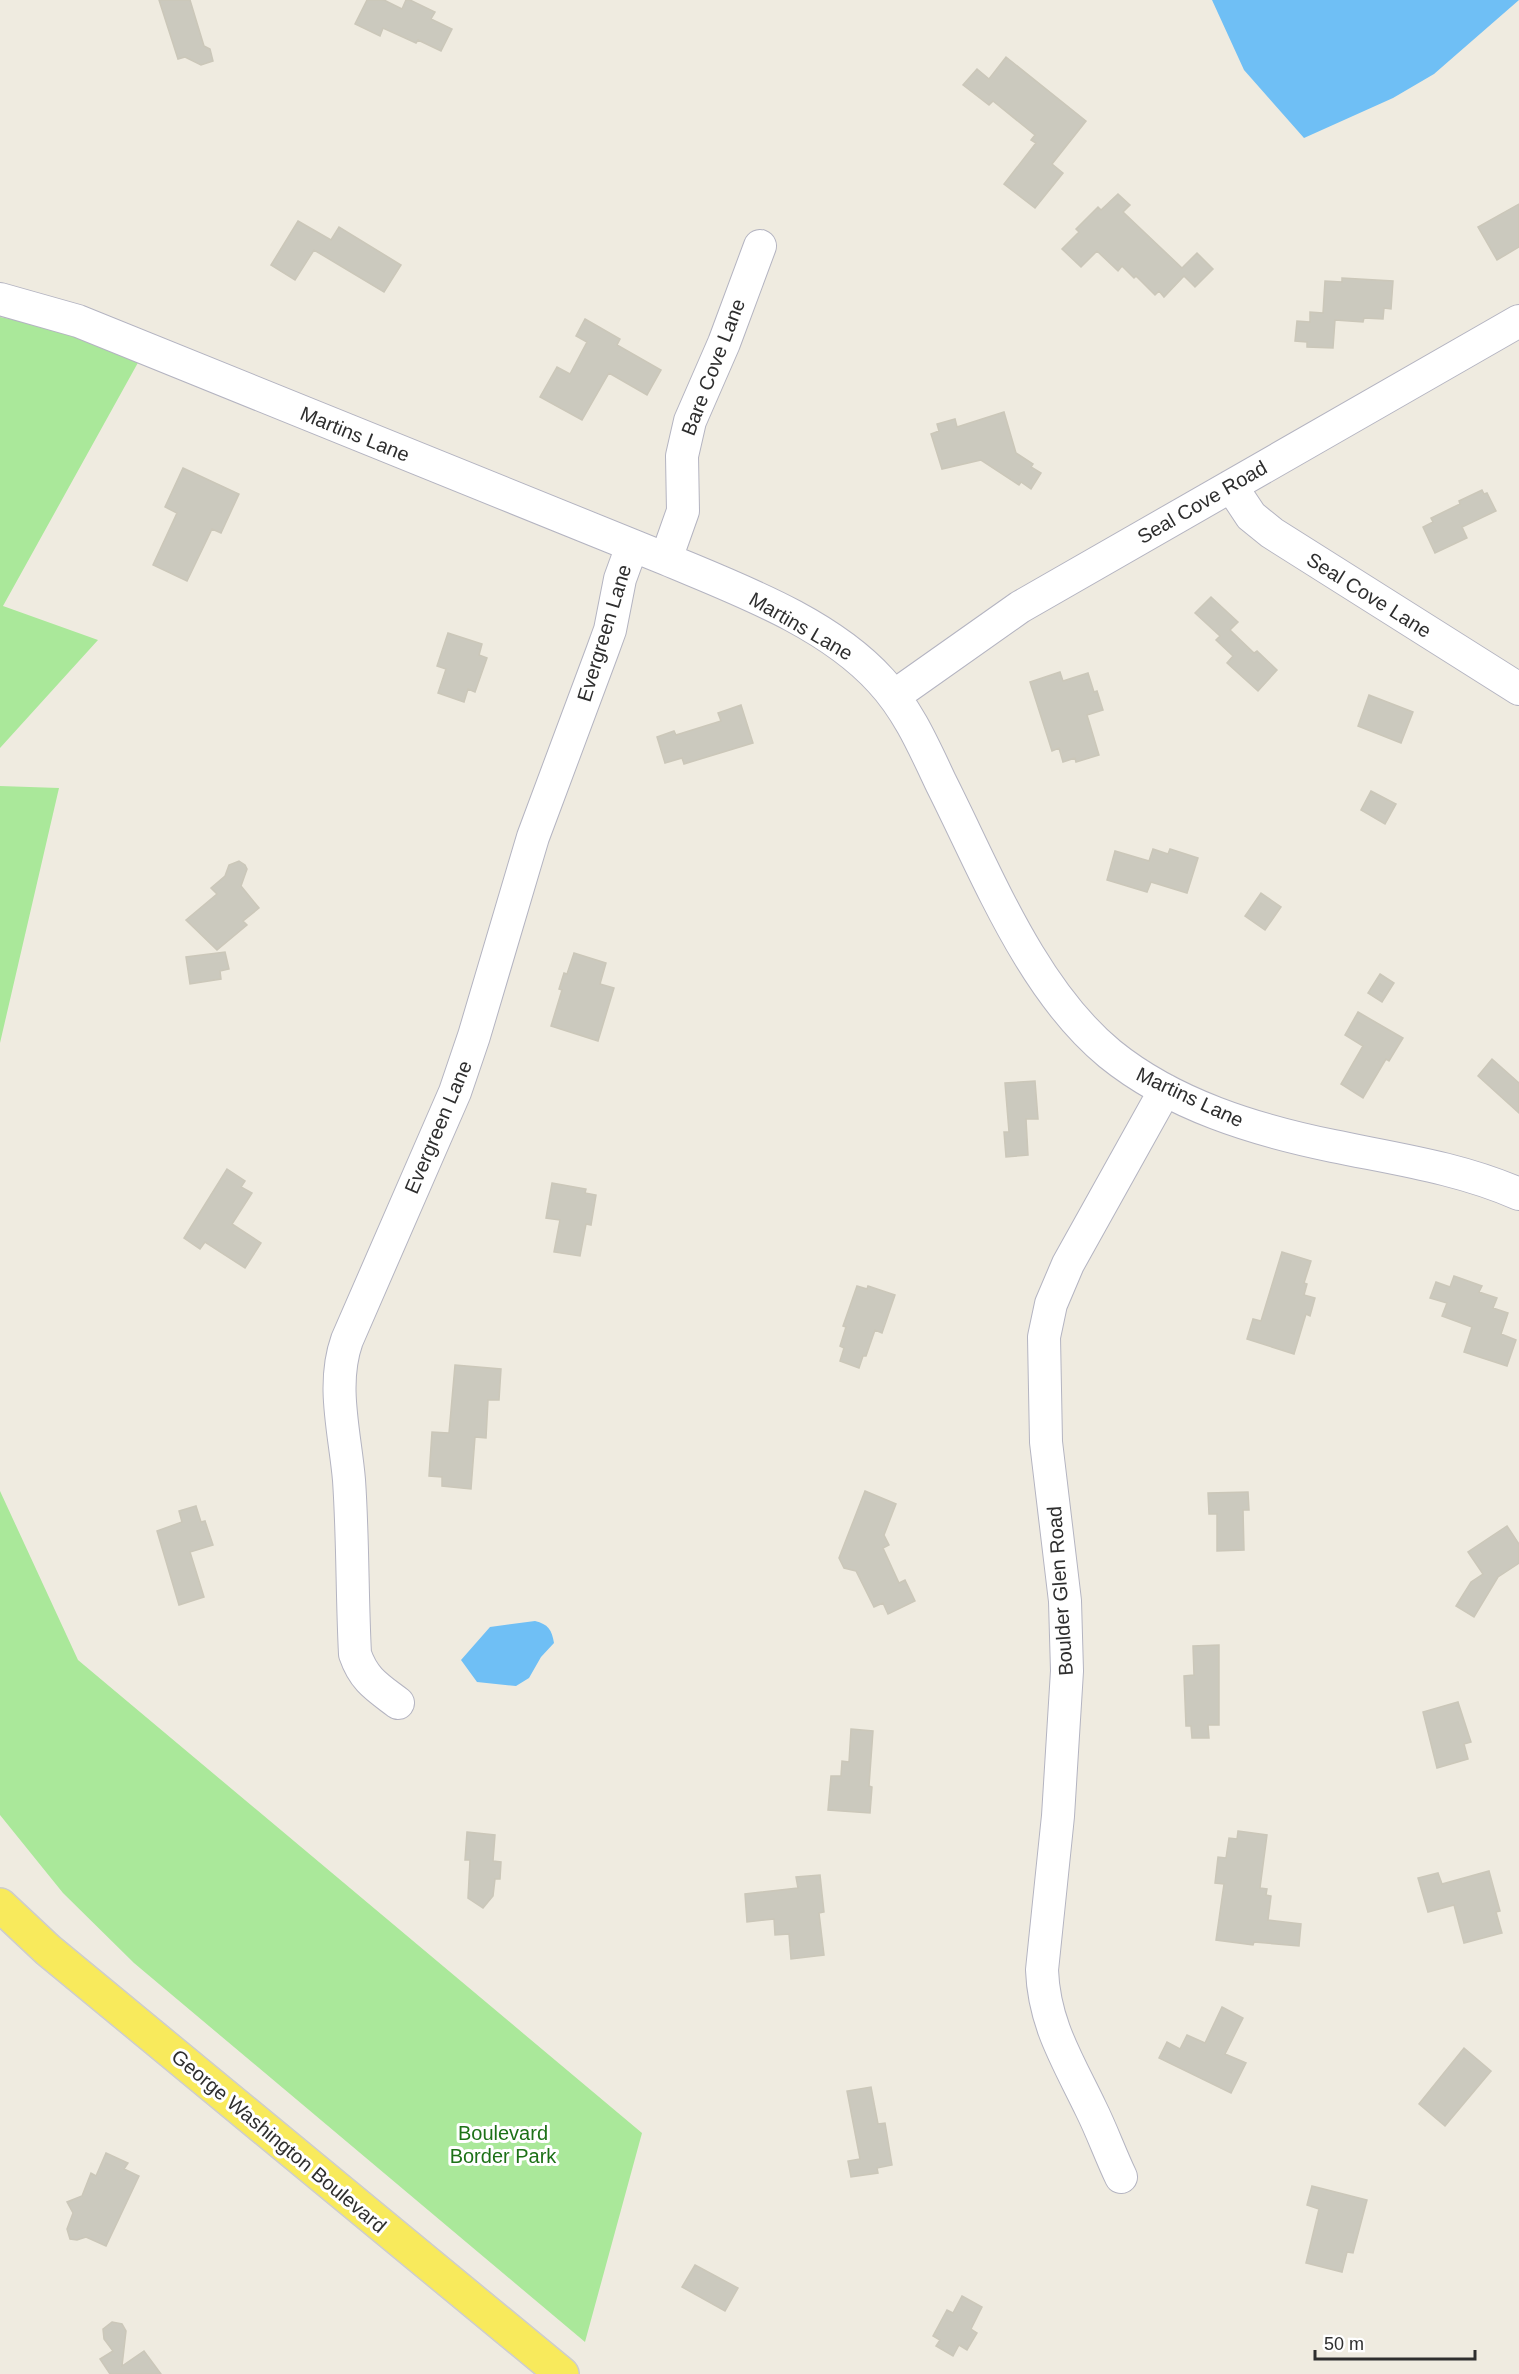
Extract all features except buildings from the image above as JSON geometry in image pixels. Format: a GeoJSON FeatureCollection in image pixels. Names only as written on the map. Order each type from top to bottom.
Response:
{"type":"FeatureCollection","features":[{"type":"Feature","properties":{"kind":"main road","name":"George Washington Boulevard"},"geometry":{"type":"LineString","coordinates":[[0,1905],[48,1950],[562,2374]]}},
{"type":"Feature","properties":{"kind":"street","name":"Bare Cove Lane"},"geometry":{"type":"LineString","coordinates":[[666,559],[683,511],[682,456],[690,421],[728,334],[760,246]]}},
{"type":"Feature","properties":{"kind":"street","name":"Martins Lane"},"geometry":{"type":"LineString","coordinates":[[0,300],[88,324],[666,559],[734,589],[823,634],[864,664],[894,696],[914,728],[1010,921],[1042,977],[1068,1012],[1098,1044],[1133,1071],[1166,1090],[1219,1114],[1276,1133],[1450,1170],[1519,1194]]}},
{"type":"Feature","properties":{"kind":"street","name":"Seal Cove Road"},"geometry":{"type":"LineString","coordinates":[[894,696],[1020,607],[1519,321]]}},
{"type":"Feature","properties":{"kind":"street","name":"Seal Cove Lane"},"geometry":{"type":"LineString","coordinates":[[1231,486],[1251,516],[1272,533],[1519,689]]}},
{"type":"Feature","properties":{"kind":"street","name":"Evergreen Lane"},"geometry":{"type":"LineString","coordinates":[[398,1703],[367,1680],[355,1654],[349,1482],[338,1384],[340,1361],[346,1340],[465,1065],[526,858],[610,630],[620,579],[632,546]]}},
{"type":"Feature","properties":{"kind":"street","name":"Boulder Glen Road"},"geometry":{"type":"LineString","coordinates":[[1121,2177],[1092,2110],[1060,2046],[1043,1994],[1042,1970],[1058,1816],[1067,1671],[1065,1601],[1046,1442],[1044,1337],[1051,1304],[1068,1264],[1166,1090]]}},
{"type":"Feature","properties":{"kind":"green space"},"geometry":{"type":"Polygon","coordinates":[[[0,317],[49,327],[140,359],[3,606],[98,640],[0,748],[0,317]]]}},
{"type":"Feature","properties":{"kind":"green space"},"geometry":{"type":"Polygon","coordinates":[[[0,786],[59,788],[0,1043],[0,786]]]}},
{"type":"Feature","properties":{"kind":"green space","name":"Boulevard Border Park"},"geometry":{"type":"Polygon","coordinates":[[[0,1491],[78,1660],[642,2133],[585,2342],[134,1963],[63,1893],[0,1815],[0,1491]]]}},
{"type":"Feature","properties":{"kind":"water"},"geometry":{"type":"Polygon","coordinates":[[[1212,0],[1519,0],[1434,74],[1393,98],[1304,138],[1244,70],[1212,0]]]}},
{"type":"Feature","properties":{"kind":"water"},"geometry":{"type":"Polygon","coordinates":[[[535,1621],[549,1628],[554,1643],[541,1657],[529,1678],[516,1686],[477,1682],[461,1660],[490,1627],[535,1621]]]}}]}
